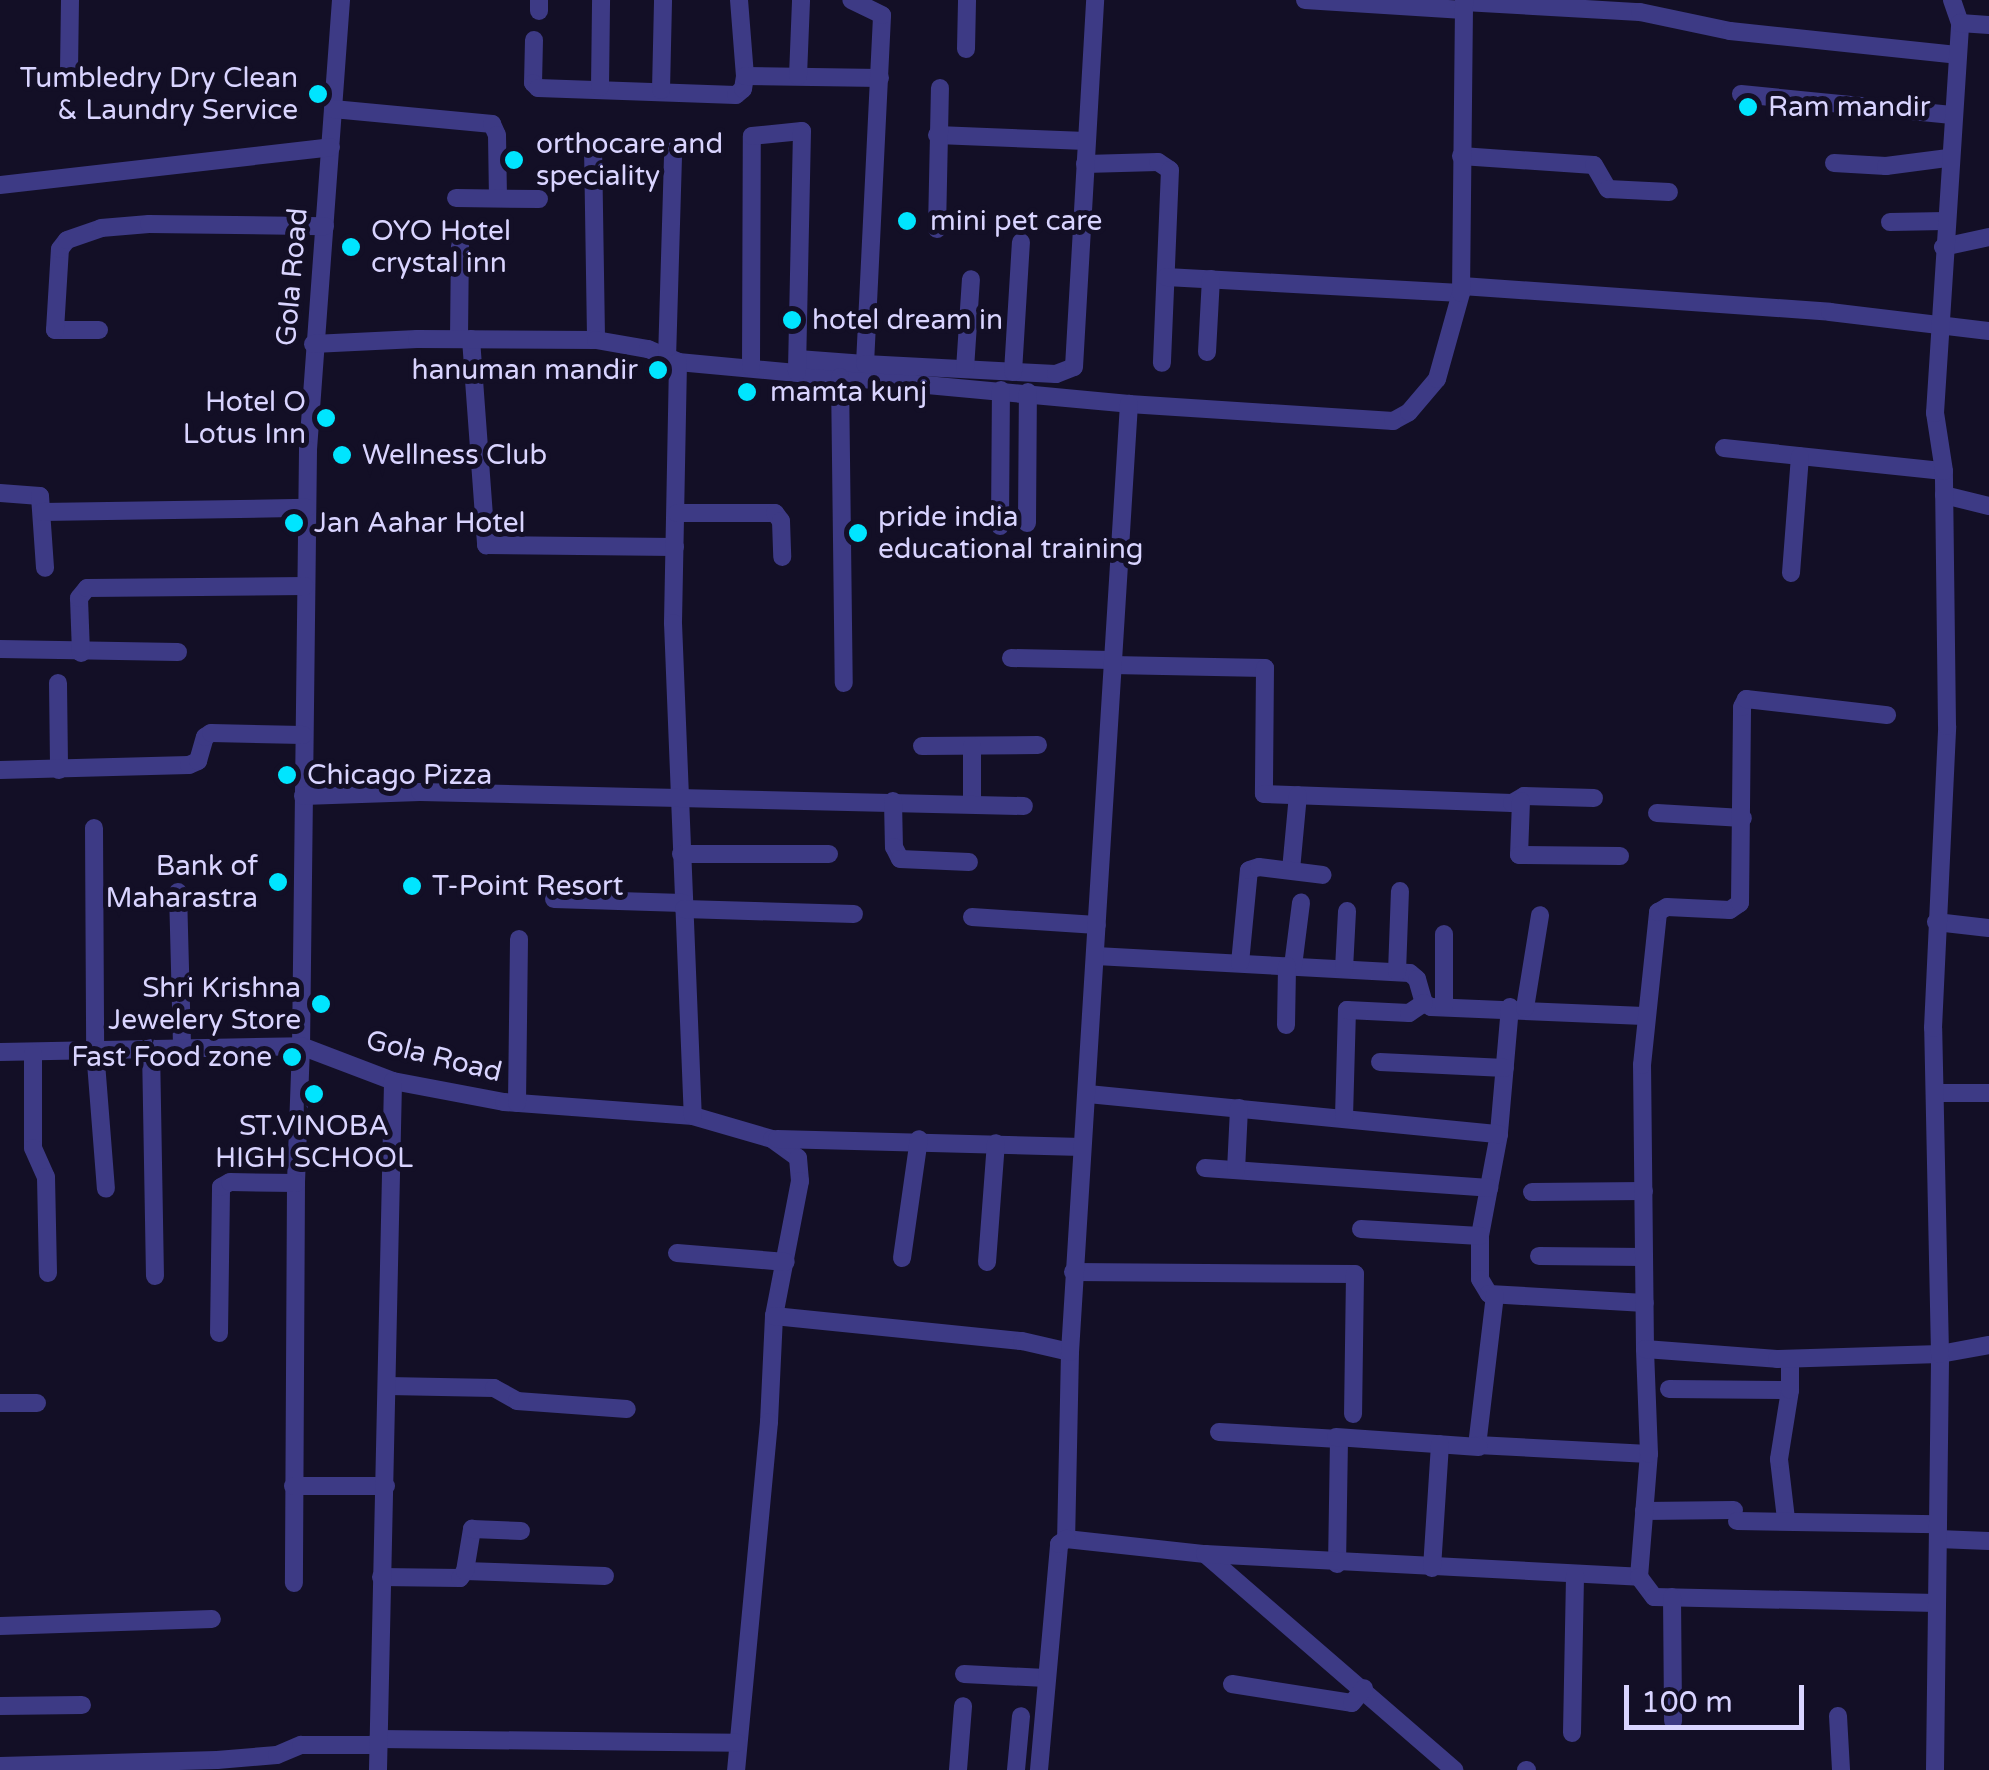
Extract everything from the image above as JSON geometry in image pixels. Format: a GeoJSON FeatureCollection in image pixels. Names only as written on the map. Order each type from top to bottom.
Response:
{"type":"FeatureCollection","features":[{"type":"Feature","properties":{"kind":"street"},"geometry":{"type":"LineString","coordinates":[[69,71],[70,0]]}},
{"type":"Feature","properties":{"kind":"street","name":"Gola Road"},"geometry":{"type":"LineString","coordinates":[[341,0],[314,344],[307,508],[301,1046],[393,1081],[517,1103],[693,1116],[772,1139],[919,1139],[1082,1146]]}},
{"type":"Feature","properties":{"kind":"street"},"geometry":{"type":"LineString","coordinates":[[600,87],[601,0]]}},
{"type":"Feature","properties":{"kind":"street"},"geometry":{"type":"LineString","coordinates":[[661,90],[663,0]]}},
{"type":"Feature","properties":{"kind":"street"},"geometry":{"type":"LineString","coordinates":[[534,40],[534,83],[538,88],[600,87],[736,95],[743,89],[745,76],[739,0]]}},
{"type":"Feature","properties":{"kind":"street"},"geometry":{"type":"LineString","coordinates":[[798,76],[801,0]]}},
{"type":"Feature","properties":{"kind":"street"},"geometry":{"type":"LineString","coordinates":[[850,0],[882,12],[864,364]]}},
{"type":"Feature","properties":{"kind":"street"},"geometry":{"type":"LineString","coordinates":[[966,48],[968,0]]}},
{"type":"Feature","properties":{"kind":"street"},"geometry":{"type":"LineString","coordinates":[[314,344],[596,340],[648,349],[672,360],[751,367],[864,364],[1063,374],[1075,363],[1095,0]]}},
{"type":"Feature","properties":{"kind":"street"},"geometry":{"type":"LineString","coordinates":[[1305,0],[1640,12],[1730,31],[1957,55]]}},
{"type":"Feature","properties":{"kind":"street"},"geometry":{"type":"LineString","coordinates":[[1935,1770],[1940,1354],[1934,1092],[1936,922],[1947,726],[1944,472],[1935,413],[1948,158],[1960,23],[1952,0]]}},
{"type":"Feature","properties":{"kind":"street"},"geometry":{"type":"LineString","coordinates":[[798,366],[840,377],[1129,404],[1393,421],[1409,412],[1437,379],[1462,289],[1464,4]]}},
{"type":"Feature","properties":{"kind":"street"},"geometry":{"type":"LineString","coordinates":[[1960,23],[1989,25]]}},
{"type":"Feature","properties":{"kind":"street"},"geometry":{"type":"LineString","coordinates":[[745,76],[880,78]]}},
{"type":"Feature","properties":{"kind":"street"},"geometry":{"type":"LineString","coordinates":[[937,228],[940,88]]}},
{"type":"Feature","properties":{"kind":"street"},"geometry":{"type":"LineString","coordinates":[[1741,94],[1952,115]]}},
{"type":"Feature","properties":{"kind":"street"},"geometry":{"type":"LineString","coordinates":[[333,109],[492,124],[497,135],[498,198]]}},
{"type":"Feature","properties":{"kind":"street"},"geometry":{"type":"LineString","coordinates":[[751,367],[752,136],[802,131],[798,366]]}},
{"type":"Feature","properties":{"kind":"street"},"geometry":{"type":"LineString","coordinates":[[937,136],[1086,141]]}},
{"type":"Feature","properties":{"kind":"street"},"geometry":{"type":"LineString","coordinates":[[593,146],[596,340]]}},
{"type":"Feature","properties":{"kind":"street"},"geometry":{"type":"LineString","coordinates":[[0,185],[330,147]]}},
{"type":"Feature","properties":{"kind":"street"},"geometry":{"type":"LineString","coordinates":[[673,151],[673,623],[693,1116]]}},
{"type":"Feature","properties":{"kind":"street"},"geometry":{"type":"LineString","coordinates":[[1461,156],[1594,164],[1608,189],[1669,192]]}},
{"type":"Feature","properties":{"kind":"street"},"geometry":{"type":"LineString","coordinates":[[1834,162],[1886,166],[1948,158]]}},
{"type":"Feature","properties":{"kind":"street"},"geometry":{"type":"LineString","coordinates":[[1084,164],[1168,166],[1162,363]]}},
{"type":"Feature","properties":{"kind":"street"},"geometry":{"type":"LineString","coordinates":[[456,198],[540,199]]}},
{"type":"Feature","properties":{"kind":"street"},"geometry":{"type":"LineString","coordinates":[[1890,222],[1944,221]]}},
{"type":"Feature","properties":{"kind":"street"},"geometry":{"type":"LineString","coordinates":[[99,330],[55,330],[60,249],[67,240],[94,229],[150,224],[324,226]]}},
{"type":"Feature","properties":{"kind":"street"},"geometry":{"type":"LineString","coordinates":[[1943,248],[1989,237]]}},
{"type":"Feature","properties":{"kind":"street"},"geometry":{"type":"LineString","coordinates":[[1012,372],[1021,242]]}},
{"type":"Feature","properties":{"kind":"street"},"geometry":{"type":"LineString","coordinates":[[460,246],[465,339],[486,544],[675,547]]}},
{"type":"Feature","properties":{"kind":"street"},"geometry":{"type":"LineString","coordinates":[[1166,276],[1462,289],[1830,312],[1989,331]]}},
{"type":"Feature","properties":{"kind":"street"},"geometry":{"type":"LineString","coordinates":[[966,370],[971,279]]}},
{"type":"Feature","properties":{"kind":"street"},"geometry":{"type":"LineString","coordinates":[[1208,352],[1211,279]]}},
{"type":"Feature","properties":{"kind":"street"},"geometry":{"type":"LineString","coordinates":[[840,377],[844,682]]}},
{"type":"Feature","properties":{"kind":"street"},"geometry":{"type":"LineString","coordinates":[[1000,526],[1001,390]]}},
{"type":"Feature","properties":{"kind":"street"},"geometry":{"type":"LineString","coordinates":[[1027,522],[1028,392]]}},
{"type":"Feature","properties":{"kind":"street"},"geometry":{"type":"LineString","coordinates":[[1066,1539],[1074,1272],[1129,404]]}},
{"type":"Feature","properties":{"kind":"street"},"geometry":{"type":"LineString","coordinates":[[1724,448],[1944,472]]}},
{"type":"Feature","properties":{"kind":"street"},"geometry":{"type":"LineString","coordinates":[[1791,573],[1800,456]]}},
{"type":"Feature","properties":{"kind":"street"},"geometry":{"type":"LineString","coordinates":[[0,493],[39,494],[45,568]]}},
{"type":"Feature","properties":{"kind":"street"},"geometry":{"type":"LineString","coordinates":[[1944,495],[1989,506]]}},
{"type":"Feature","properties":{"kind":"street"},"geometry":{"type":"LineString","coordinates":[[42,512],[307,508]]}},
{"type":"Feature","properties":{"kind":"street"},"geometry":{"type":"LineString","coordinates":[[676,512],[775,512],[781,521],[782,557]]}},
{"type":"Feature","properties":{"kind":"street"},"geometry":{"type":"LineString","coordinates":[[82,653],[79,598],[87,588],[305,586]]}},
{"type":"Feature","properties":{"kind":"street"},"geometry":{"type":"LineString","coordinates":[[0,649],[178,652]]}},
{"type":"Feature","properties":{"kind":"street"},"geometry":{"type":"LineString","coordinates":[[1012,658],[1265,668],[1261,790],[1298,795],[1521,801]]}},
{"type":"Feature","properties":{"kind":"street"},"geometry":{"type":"LineString","coordinates":[[58,683],[60,770]]}},
{"type":"Feature","properties":{"kind":"street"},"geometry":{"type":"LineString","coordinates":[[1887,714],[1746,699],[1742,707],[1740,903],[1730,910],[1659,910],[1644,1016],[1648,1454],[1639,1577],[1654,1597],[1937,1604]]}},
{"type":"Feature","properties":{"kind":"street"},"geometry":{"type":"LineString","coordinates":[[0,770],[193,764],[211,733],[304,735]]}},
{"type":"Feature","properties":{"kind":"street"},"geometry":{"type":"LineString","coordinates":[[922,746],[1038,746]]}},
{"type":"Feature","properties":{"kind":"street"},"geometry":{"type":"LineString","coordinates":[[972,746],[972,804]]}},
{"type":"Feature","properties":{"kind":"street"},"geometry":{"type":"LineString","coordinates":[[303,796],[420,792],[1024,806]]}},
{"type":"Feature","properties":{"kind":"street"},"geometry":{"type":"LineString","coordinates":[[1291,870],[1298,795]]}},
{"type":"Feature","properties":{"kind":"street"},"geometry":{"type":"LineString","coordinates":[[1594,798],[1524,796],[1519,854],[1620,856]]}},
{"type":"Feature","properties":{"kind":"street"},"geometry":{"type":"LineString","coordinates":[[894,801],[894,847],[900,860],[969,862]]}},
{"type":"Feature","properties":{"kind":"street"},"geometry":{"type":"LineString","coordinates":[[1658,813],[1743,818]]}},
{"type":"Feature","properties":{"kind":"street"},"geometry":{"type":"LineString","coordinates":[[94,828],[94,1050],[106,1190]]}},
{"type":"Feature","properties":{"kind":"street"},"geometry":{"type":"LineString","coordinates":[[681,854],[829,854]]}},
{"type":"Feature","properties":{"kind":"street"},"geometry":{"type":"LineString","coordinates":[[1240,964],[1248,870],[1323,874]]}},
{"type":"Feature","properties":{"kind":"street"},"geometry":{"type":"LineString","coordinates":[[178,892],[182,1047]]}},
{"type":"Feature","properties":{"kind":"street"},"geometry":{"type":"LineString","coordinates":[[1397,972],[1400,892]]}},
{"type":"Feature","properties":{"kind":"street"},"geometry":{"type":"LineString","coordinates":[[554,899],[854,914]]}},
{"type":"Feature","properties":{"kind":"street"},"geometry":{"type":"LineString","coordinates":[[1286,1025],[1300,903]]}},
{"type":"Feature","properties":{"kind":"street"},"geometry":{"type":"LineString","coordinates":[[1344,969],[1348,910]]}},
{"type":"Feature","properties":{"kind":"street"},"geometry":{"type":"LineString","coordinates":[[1540,915],[1505,1068],[1499,1134],[1480,1236],[1480,1279],[1489,1294],[1495,1295],[1645,1304]]}},
{"type":"Feature","properties":{"kind":"street"},"geometry":{"type":"LineString","coordinates":[[972,918],[1097,925]]}},
{"type":"Feature","properties":{"kind":"street"},"geometry":{"type":"LineString","coordinates":[[1936,922],[1989,928]]}},
{"type":"Feature","properties":{"kind":"street"},"geometry":{"type":"LineString","coordinates":[[1444,934],[1444,1007]]}},
{"type":"Feature","properties":{"kind":"street"},"geometry":{"type":"LineString","coordinates":[[517,1103],[518,939]]}},
{"type":"Feature","properties":{"kind":"street"},"geometry":{"type":"LineString","coordinates":[[1096,956],[1397,972],[1416,976],[1424,1003]]}},
{"type":"Feature","properties":{"kind":"street"},"geometry":{"type":"LineString","coordinates":[[1344,1117],[1347,1010],[1409,1014],[1424,1003],[1644,1016]]}},
{"type":"Feature","properties":{"kind":"street"},"geometry":{"type":"LineString","coordinates":[[0,1052],[301,1046],[296,1183],[294,1583]]}},
{"type":"Feature","properties":{"kind":"street"},"geometry":{"type":"LineString","coordinates":[[152,1048],[155,1276]]}},
{"type":"Feature","properties":{"kind":"street"},"geometry":{"type":"LineString","coordinates":[[33,1053],[34,1148],[46,1177],[48,1272]]}},
{"type":"Feature","properties":{"kind":"street"},"geometry":{"type":"LineString","coordinates":[[1380,1062],[1505,1068]]}},
{"type":"Feature","properties":{"kind":"street"},"geometry":{"type":"LineString","coordinates":[[378,1770],[393,1081]]}},
{"type":"Feature","properties":{"kind":"street"},"geometry":{"type":"LineString","coordinates":[[1934,1092],[1989,1093]]}},
{"type":"Feature","properties":{"kind":"street"},"geometry":{"type":"LineString","coordinates":[[1088,1094],[1499,1134]]}},
{"type":"Feature","properties":{"kind":"street"},"geometry":{"type":"LineString","coordinates":[[1236,1170],[1239,1108]]}},
{"type":"Feature","properties":{"kind":"street"},"geometry":{"type":"LineString","coordinates":[[736,1770],[769,1422],[774,1316],[801,1169],[788,1147],[772,1139]]}},
{"type":"Feature","properties":{"kind":"street"},"geometry":{"type":"LineString","coordinates":[[902,1258],[919,1139]]}},
{"type":"Feature","properties":{"kind":"street"},"geometry":{"type":"LineString","coordinates":[[987,1262],[996,1143]]}},
{"type":"Feature","properties":{"kind":"street"},"geometry":{"type":"LineString","coordinates":[[1205,1168],[1489,1188]]}},
{"type":"Feature","properties":{"kind":"street"},"geometry":{"type":"LineString","coordinates":[[219,1334],[221,1188],[230,1182],[296,1183]]}},
{"type":"Feature","properties":{"kind":"street"},"geometry":{"type":"LineString","coordinates":[[1532,1192],[1644,1191]]}},
{"type":"Feature","properties":{"kind":"street"},"geometry":{"type":"LineString","coordinates":[[1361,1229],[1480,1236]]}},
{"type":"Feature","properties":{"kind":"street"},"geometry":{"type":"LineString","coordinates":[[677,1253],[786,1262]]}},
{"type":"Feature","properties":{"kind":"street"},"geometry":{"type":"LineString","coordinates":[[1539,1256],[1644,1257]]}},
{"type":"Feature","properties":{"kind":"street"},"geometry":{"type":"LineString","coordinates":[[1074,1272],[1355,1274],[1353,1414]]}},
{"type":"Feature","properties":{"kind":"street"},"geometry":{"type":"LineString","coordinates":[[1479,1447],[1495,1295]]}},
{"type":"Feature","properties":{"kind":"street"},"geometry":{"type":"LineString","coordinates":[[774,1316],[1022,1341],[1070,1352]]}},
{"type":"Feature","properties":{"kind":"street"},"geometry":{"type":"LineString","coordinates":[[1645,1348],[1790,1359],[1940,1354],[1989,1345]]}},
{"type":"Feature","properties":{"kind":"street"},"geometry":{"type":"LineString","coordinates":[[1786,1519],[1779,1459],[1790,1390],[1790,1359]]}},
{"type":"Feature","properties":{"kind":"street"},"geometry":{"type":"LineString","coordinates":[[388,1386],[494,1388],[517,1401],[627,1409]]}},
{"type":"Feature","properties":{"kind":"street"},"geometry":{"type":"LineString","coordinates":[[1668,1390],[1790,1390]]}},
{"type":"Feature","properties":{"kind":"street"},"geometry":{"type":"LineString","coordinates":[[0,1404],[37,1403]]}},
{"type":"Feature","properties":{"kind":"street"},"geometry":{"type":"LineString","coordinates":[[1219,1432],[1648,1454]]}},
{"type":"Feature","properties":{"kind":"street"},"geometry":{"type":"LineString","coordinates":[[1336,1437],[1340,1444],[1336,1564]]}},
{"type":"Feature","properties":{"kind":"street"},"geometry":{"type":"LineString","coordinates":[[1432,1568],[1440,1444]]}},
{"type":"Feature","properties":{"kind":"street"},"geometry":{"type":"LineString","coordinates":[[294,1486],[386,1486]]}},
{"type":"Feature","properties":{"kind":"street"},"geometry":{"type":"LineString","coordinates":[[1644,1511],[1938,1532],[1989,1541]]}},
{"type":"Feature","properties":{"kind":"street"},"geometry":{"type":"LineString","coordinates":[[465,1570],[472,1530],[520,1531]]}},
{"type":"Feature","properties":{"kind":"street"},"geometry":{"type":"LineString","coordinates":[[1039,1770],[1059,1544],[1066,1539],[1336,1564],[1639,1577]]}},
{"type":"Feature","properties":{"kind":"street"},"geometry":{"type":"LineString","coordinates":[[1205,1554],[1454,1770]]}},
{"type":"Feature","properties":{"kind":"street"},"geometry":{"type":"LineString","coordinates":[[381,1577],[451,1579],[465,1570],[605,1576]]}},
{"type":"Feature","properties":{"kind":"street"},"geometry":{"type":"LineString","coordinates":[[1572,1733],[1575,1574]]}},
{"type":"Feature","properties":{"kind":"street"},"geometry":{"type":"LineString","coordinates":[[1672,1597],[1673,1721]]}},
{"type":"Feature","properties":{"kind":"street"},"geometry":{"type":"LineString","coordinates":[[0,1626],[212,1619]]}},
{"type":"Feature","properties":{"kind":"street"},"geometry":{"type":"LineString","coordinates":[[964,1674],[1046,1678]]}},
{"type":"Feature","properties":{"kind":"street"},"geometry":{"type":"LineString","coordinates":[[1232,1684],[1352,1703],[1364,1688]]}},
{"type":"Feature","properties":{"kind":"street"},"geometry":{"type":"LineString","coordinates":[[0,1706],[82,1705]]}},
{"type":"Feature","properties":{"kind":"street"},"geometry":{"type":"LineString","coordinates":[[958,1770],[964,1706]]}},
{"type":"Feature","properties":{"kind":"street"},"geometry":{"type":"LineString","coordinates":[[1016,1770],[1021,1716]]}},
{"type":"Feature","properties":{"kind":"street"},"geometry":{"type":"LineString","coordinates":[[1838,1716],[1840,1770]]}},
{"type":"Feature","properties":{"kind":"street"},"geometry":{"type":"LineString","coordinates":[[0,1766],[217,1760],[277,1755],[302,1745],[378,1742],[737,1743]]}},
{"type":"Feature","properties":{"kind":"place","name":"Tumbledry Dry Clean & Laundry Service"},"geometry":{"type":"Point","coordinates":[318,94]}},
{"type":"Feature","properties":{"kind":"place","name":"Ram mandir"},"geometry":{"type":"Point","coordinates":[1748,107]}},
{"type":"Feature","properties":{"kind":"place","name":"orthocare and speciality"},"geometry":{"type":"Point","coordinates":[514,160]}},
{"type":"Feature","properties":{"kind":"place","name":"mini pet care"},"geometry":{"type":"Point","coordinates":[907,221]}},
{"type":"Feature","properties":{"kind":"place","name":"OYO Hotel crystal inn"},"geometry":{"type":"Point","coordinates":[351,247]}},
{"type":"Feature","properties":{"kind":"place","name":"hotel dream in"},"geometry":{"type":"Point","coordinates":[792,320]}},
{"type":"Feature","properties":{"kind":"place","name":"hanuman mandir"},"geometry":{"type":"Point","coordinates":[658,370]}},
{"type":"Feature","properties":{"kind":"place","name":"mamta kunj"},"geometry":{"type":"Point","coordinates":[747,392]}},
{"type":"Feature","properties":{"kind":"place","name":"Hotel O Lotus Inn"},"geometry":{"type":"Point","coordinates":[326,418]}},
{"type":"Feature","properties":{"kind":"place","name":"Wellness Club"},"geometry":{"type":"Point","coordinates":[342,455]}},
{"type":"Feature","properties":{"kind":"place","name":"Jan Aahar Hotel"},"geometry":{"type":"Point","coordinates":[294,523]}},
{"type":"Feature","properties":{"kind":"place","name":"pride india educational training"},"geometry":{"type":"Point","coordinates":[858,533]}},
{"type":"Feature","properties":{"kind":"place","name":"Chicago Pizza"},"geometry":{"type":"Point","coordinates":[287,775]}},
{"type":"Feature","properties":{"kind":"place","name":"Bank of Maharastra"},"geometry":{"type":"Point","coordinates":[278,882]}},
{"type":"Feature","properties":{"kind":"place","name":"T-Point Resort"},"geometry":{"type":"Point","coordinates":[412,886]}},
{"type":"Feature","properties":{"kind":"place","name":"Shri Krishna Jewelery Store"},"geometry":{"type":"Point","coordinates":[321,1004]}},
{"type":"Feature","properties":{"kind":"place","name":"Fast Food zone"},"geometry":{"type":"Point","coordinates":[292,1057]}},
{"type":"Feature","properties":{"kind":"place","name":"ST.VINOBA HIGH SCHOOL"},"geometry":{"type":"Point","coordinates":[314,1094]}}]}
